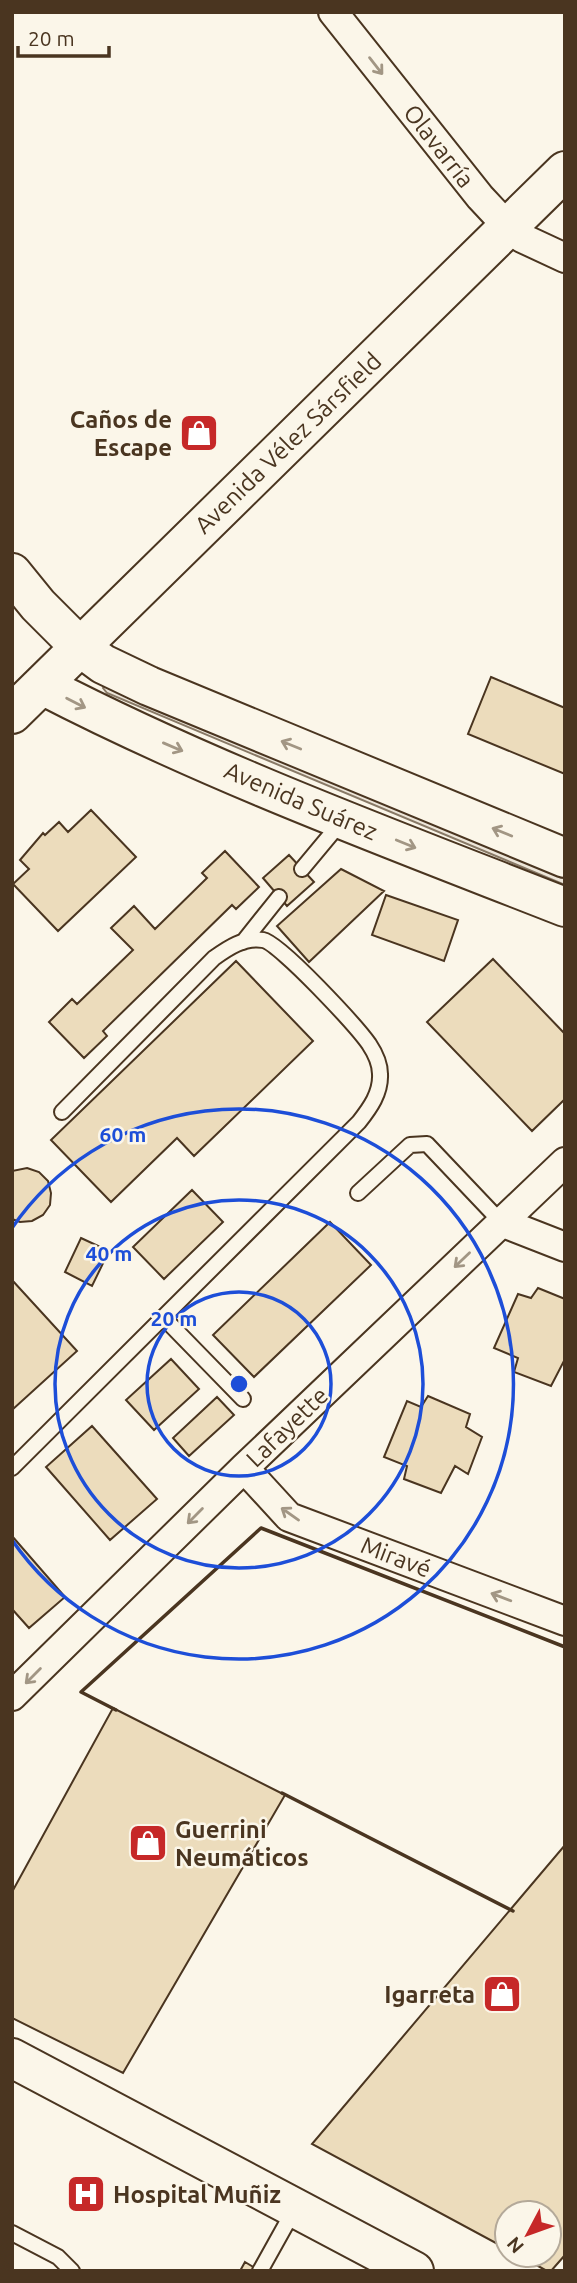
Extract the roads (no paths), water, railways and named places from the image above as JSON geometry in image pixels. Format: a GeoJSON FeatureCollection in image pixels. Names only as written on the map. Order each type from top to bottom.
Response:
{"type":"FeatureCollection","features":[{"type":"Feature","properties":{"kind":"main road","name":"Avenida Vélez Sársfield"},"geometry":{"type":"LineString","coordinates":[[12,715],[565,171]]}},
{"type":"Feature","properties":{"kind":"main road","name":"Avenida Suárez"},"geometry":{"type":"LineString","coordinates":[[12,573],[38,606],[80,647],[103,664],[149,686],[565,858]]}},
{"type":"Feature","properties":{"kind":"main road","name":"Avenida Suárez"},"geometry":{"type":"LineString","coordinates":[[42,685],[110,720],[343,820],[565,907]]}},
{"type":"Feature","properties":{"kind":"main road"},"geometry":{"type":"LineString","coordinates":[[12,2058],[414,2271]]}},
{"type":"Feature","properties":{"kind":"street","name":"Olavarría"},"geometry":{"type":"LineString","coordinates":[[334,12],[480,197],[508,227],[530,243],[565,258]]}},
{"type":"Feature","properties":{"kind":"street","name":"Lafayette"},"geometry":{"type":"LineString","coordinates":[[12,1696],[244,1468],[565,1162]]}},
{"type":"Feature","properties":{"kind":"street"},"geometry":{"type":"LineString","coordinates":[[501,1222],[565,1247]]}},
{"type":"Feature","properties":{"kind":"street","name":"Miravé"},"geometry":{"type":"LineString","coordinates":[[244,1468],[289,1517],[563,1616]]}},
{"type":"Feature","properties":{"kind":"lane"},"geometry":{"type":"LineString","coordinates":[[302,869],[343,820]]}},
{"type":"Feature","properties":{"kind":"lane"},"geometry":{"type":"LineString","coordinates":[[62,1112],[214,958],[243,942],[279,897]]}},
{"type":"Feature","properties":{"kind":"lane"},"geometry":{"type":"LineString","coordinates":[[12,1468],[359,1122],[374,1100],[380,1073],[377,1060],[356,1028],[273,944],[265,940],[243,942]]}},
{"type":"Feature","properties":{"kind":"lane"},"geometry":{"type":"LineString","coordinates":[[358,1193],[410,1145],[427,1144],[501,1222]]}},
{"type":"Feature","properties":{"kind":"lane"},"geometry":{"type":"LineString","coordinates":[[164,1318],[243,1399]]}},
{"type":"Feature","properties":{"kind":"lane"},"geometry":{"type":"LineString","coordinates":[[260,2271],[294,2209]]}},
{"type":"Feature","properties":{"kind":"lane"},"geometry":{"type":"LineString","coordinates":[[12,2232],[58,2257],[72,2271]]}},
{"type":"Feature","properties":{"kind":"place","name":"Caños de Escape"},"geometry":{"type":"Point","coordinates":[199,433]}},
{"type":"Feature","properties":{"kind":"place","name":"Guerrini Neumáticos"},"geometry":{"type":"Point","coordinates":[148,1843]}},
{"type":"Feature","properties":{"kind":"place","name":"Igarreta"},"geometry":{"type":"Point","coordinates":[502,1994]}},
{"type":"Feature","properties":{"kind":"place","name":"Hospital Muñiz"},"geometry":{"type":"Point","coordinates":[86,2194]}}]}
